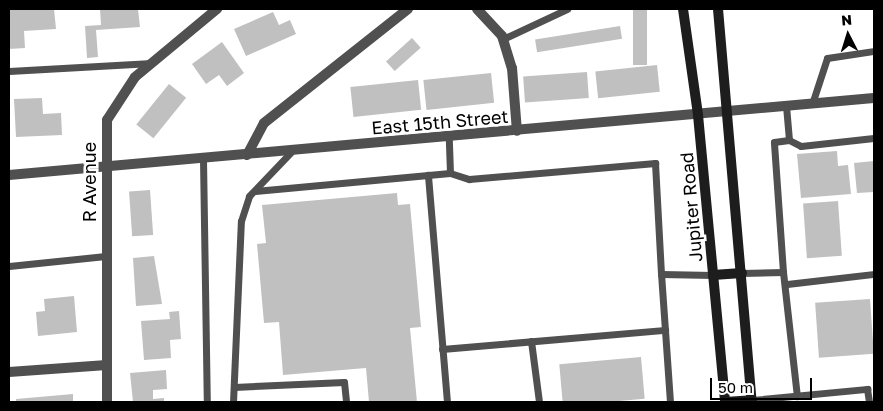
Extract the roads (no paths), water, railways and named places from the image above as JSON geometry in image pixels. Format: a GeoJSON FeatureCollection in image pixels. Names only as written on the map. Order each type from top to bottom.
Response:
{"type":"FeatureCollection","features":[{"type":"Feature","properties":{"kind":"main road","name":"Jupiter Road"},"geometry":{"type":"LineString","coordinates":[[683,9],[698,115],[725,402]]}},
{"type":"Feature","properties":{"kind":"main road"},"geometry":{"type":"LineString","coordinates":[[718,9],[752,401],[725,402]]}},
{"type":"Feature","properties":{"kind":"main road"},"geometry":{"type":"LineString","coordinates":[[713,275],[742,273]]}},
{"type":"Feature","properties":{"kind":"street","name":"R Avenue"},"geometry":{"type":"LineString","coordinates":[[107,402],[104,168],[108,120],[130,83],[152,62],[217,9]]}},
{"type":"Feature","properties":{"kind":"street"},"geometry":{"type":"LineString","coordinates":[[247,155],[264,123],[408,9]]}},
{"type":"Feature","properties":{"kind":"street"},"geometry":{"type":"LineString","coordinates":[[477,9],[503,39],[512,68],[517,131]]}},
{"type":"Feature","properties":{"kind":"street","name":"East 15th Street"},"geometry":{"type":"LineString","coordinates":[[9,175],[874,98]]}},
{"type":"Feature","properties":{"kind":"street"},"geometry":{"type":"LineString","coordinates":[[9,372],[107,365]]}},
{"type":"Feature","properties":{"kind":"lane"},"geometry":{"type":"LineString","coordinates":[[503,39],[567,9]]}},
{"type":"Feature","properties":{"kind":"lane"},"geometry":{"type":"LineString","coordinates":[[812,104],[827,58],[874,51]]}},
{"type":"Feature","properties":{"kind":"lane"},"geometry":{"type":"LineString","coordinates":[[9,71],[152,62]]}},
{"type":"Feature","properties":{"kind":"lane"},"geometry":{"type":"LineString","coordinates":[[786,107],[789,140]]}},
{"type":"Feature","properties":{"kind":"lane"},"geometry":{"type":"LineString","coordinates":[[449,137],[450,173]]}},
{"type":"Feature","properties":{"kind":"lane"},"geometry":{"type":"LineString","coordinates":[[797,396],[787,284],[783,272],[774,142],[789,140],[801,146],[874,138]]}},
{"type":"Feature","properties":{"kind":"lane"},"geometry":{"type":"LineString","coordinates":[[233,402],[240,221],[255,190],[292,151]]}},
{"type":"Feature","properties":{"kind":"lane"},"geometry":{"type":"LineString","coordinates":[[203,159],[206,402]]}},
{"type":"Feature","properties":{"kind":"lane"},"geometry":{"type":"LineString","coordinates":[[255,190],[450,173],[468,179],[655,163],[670,402]]}},
{"type":"Feature","properties":{"kind":"lane"},"geometry":{"type":"LineString","coordinates":[[428,175],[447,402]]}},
{"type":"Feature","properties":{"kind":"lane"},"geometry":{"type":"LineString","coordinates":[[9,266],[106,256]]}},
{"type":"Feature","properties":{"kind":"lane"},"geometry":{"type":"LineString","coordinates":[[742,273],[783,272]]}},
{"type":"Feature","properties":{"kind":"lane"},"geometry":{"type":"LineString","coordinates":[[661,274],[713,275]]}},
{"type":"Feature","properties":{"kind":"lane"},"geometry":{"type":"LineString","coordinates":[[787,284],[874,274]]}},
{"type":"Feature","properties":{"kind":"lane"},"geometry":{"type":"LineString","coordinates":[[442,348],[665,330]]}},
{"type":"Feature","properties":{"kind":"lane"},"geometry":{"type":"LineString","coordinates":[[531,341],[539,402]]}},
{"type":"Feature","properties":{"kind":"lane"},"geometry":{"type":"LineString","coordinates":[[234,386],[344,382],[346,402]]}},
{"type":"Feature","properties":{"kind":"lane"},"geometry":{"type":"LineString","coordinates":[[752,401],[871,388],[869,402]]}}]}
